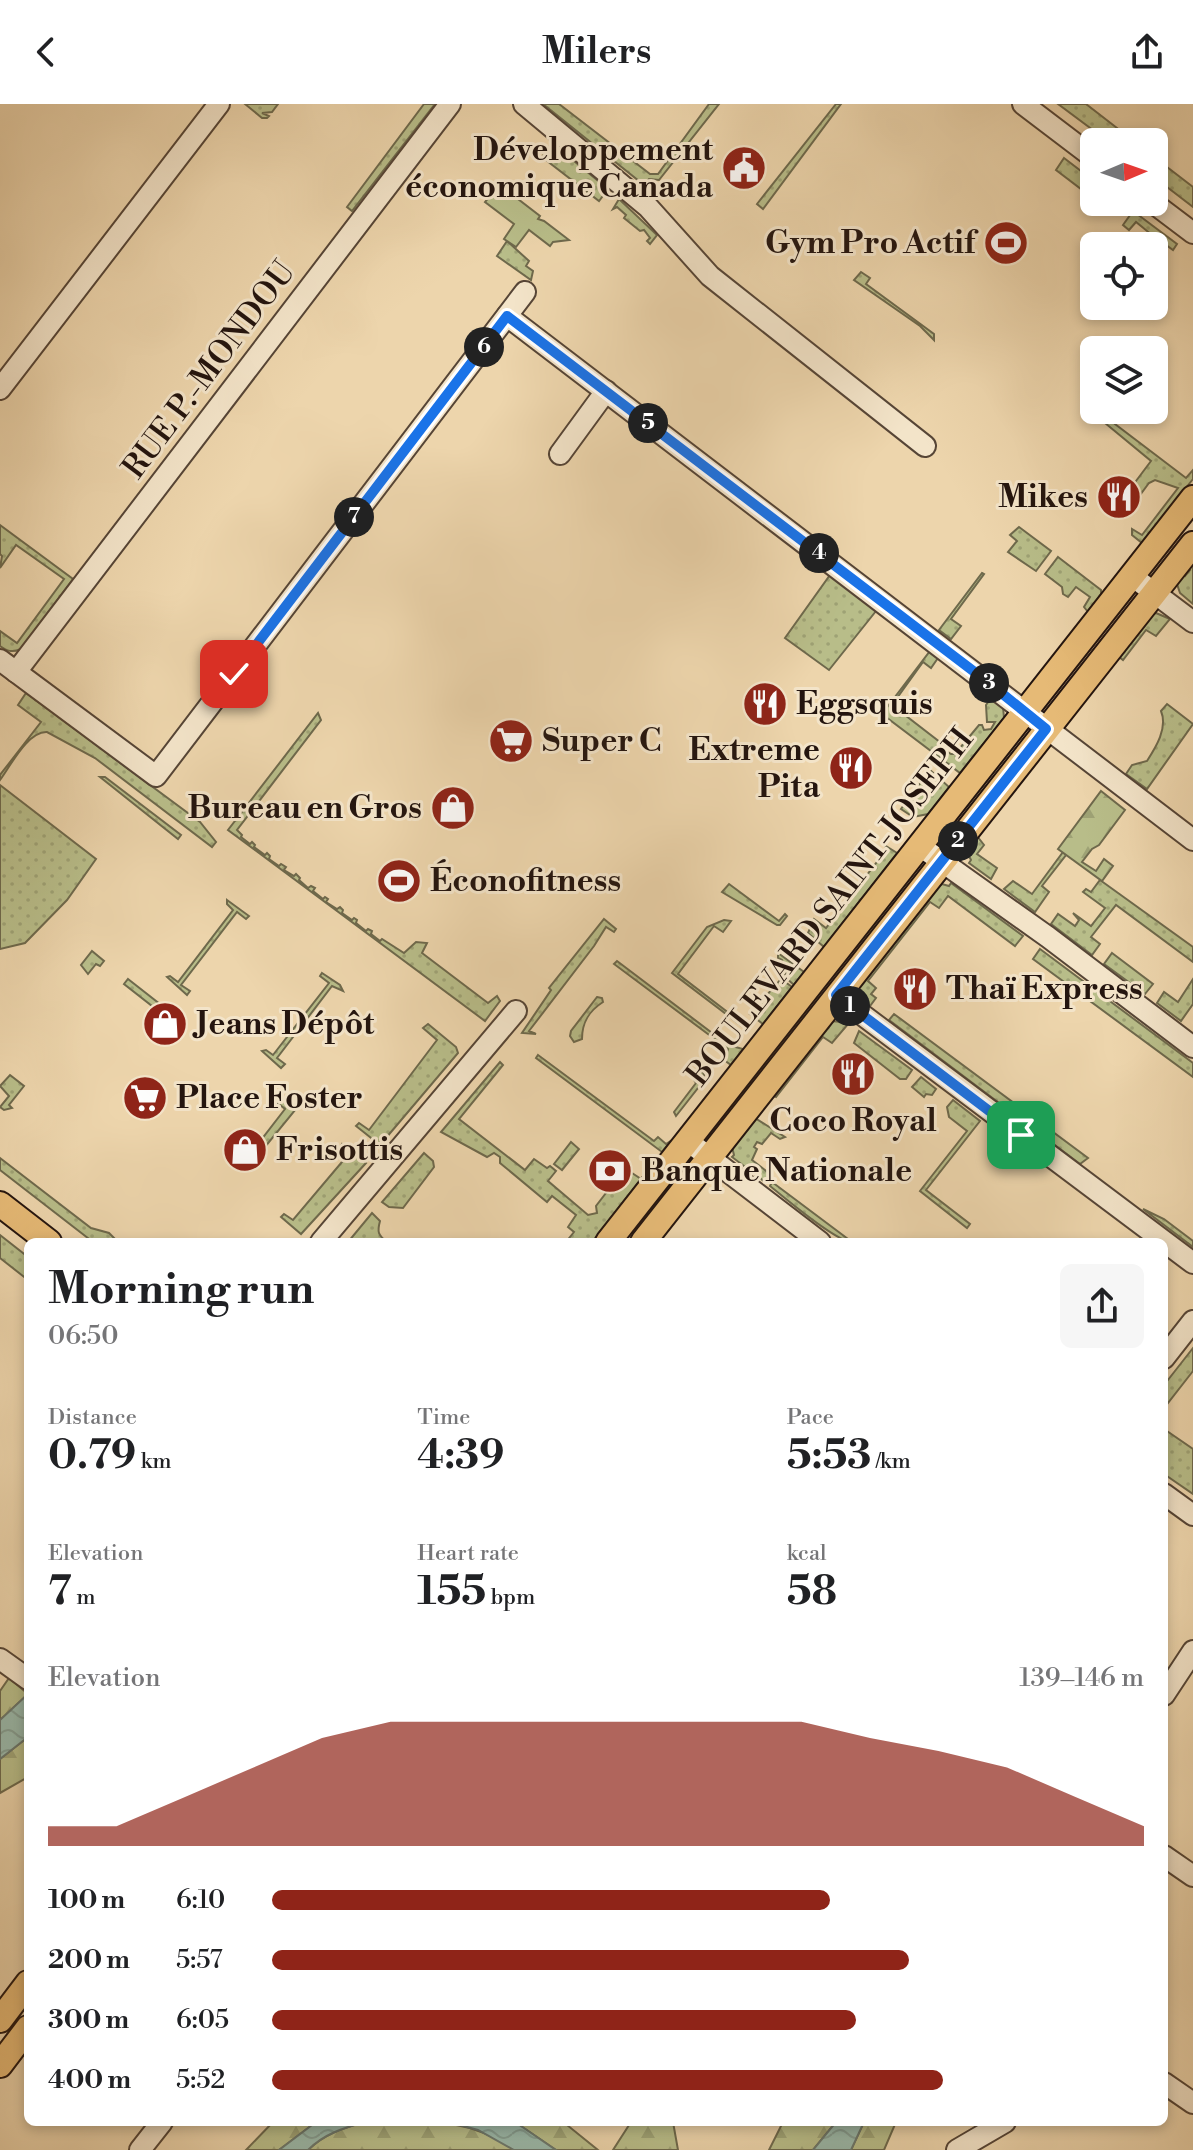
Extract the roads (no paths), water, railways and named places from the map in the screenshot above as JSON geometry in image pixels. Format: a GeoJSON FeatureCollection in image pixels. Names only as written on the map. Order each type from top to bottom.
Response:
{"type":"FeatureCollection","features":[{"type":"Feature","properties":{"kind":"main road","name":"BOULEVARD SAINT-JOSEPH"},"geometry":{"type":"LineString","coordinates":[[611,1238],[1193,498]]}},
{"type":"Feature","properties":{"kind":"main road","name":"BOULEVARD SAINT-JOSEPH"},"geometry":{"type":"LineString","coordinates":[[646,1238],[1193,544]]}},
{"type":"Feature","properties":{"kind":"main road"},"geometry":{"type":"LineString","coordinates":[[0,1204],[44,1238]]}},
{"type":"Feature","properties":{"kind":"main road"},"geometry":{"type":"LineString","coordinates":[[0,2020],[24,1988]]}},
{"type":"Feature","properties":{"kind":"main road"},"geometry":{"type":"LineString","coordinates":[[0,2065],[24,2033]]}},
{"type":"Feature","properties":{"kind":"street"},"geometry":{"type":"LineString","coordinates":[[0,389],[219,104]]}},
{"type":"Feature","properties":{"kind":"street","name":"RUE P.-MONDOU"},"geometry":{"type":"LineString","coordinates":[[8,666],[450,104]]}},
{"type":"Feature","properties":{"kind":"street"},"geometry":{"type":"LineString","coordinates":[[524,104],[648,207],[704,271],[925,446]]}},
{"type":"Feature","properties":{"kind":"street"},"geometry":{"type":"LineString","coordinates":[[1023,104],[1080,147]]}},
{"type":"Feature","properties":{"kind":"street"},"geometry":{"type":"LineString","coordinates":[[1168,214],[1193,233]]}},
{"type":"Feature","properties":{"kind":"street"},"geometry":{"type":"LineString","coordinates":[[8,666],[156,776],[525,292]]}},
{"type":"Feature","properties":{"kind":"street"},"geometry":{"type":"LineString","coordinates":[[507,316],[1193,840]]}},
{"type":"Feature","properties":{"kind":"street"},"geometry":{"type":"LineString","coordinates":[[560,454],[606,391]]}},
{"type":"Feature","properties":{"kind":"street"},"geometry":{"type":"LineString","coordinates":[[1132,576],[1193,622]]}},
{"type":"Feature","properties":{"kind":"street"},"geometry":{"type":"LineString","coordinates":[[920,846],[1193,1047]]}},
{"type":"Feature","properties":{"kind":"street"},"geometry":{"type":"LineString","coordinates":[[836,995],[1160,1238]]}},
{"type":"Feature","properties":{"kind":"street"},"geometry":{"type":"LineString","coordinates":[[324,1238],[516,1011]]}},
{"type":"Feature","properties":{"kind":"street"},"geometry":{"type":"LineString","coordinates":[[687,1141],[815,1238]]}},
{"type":"Feature","properties":{"kind":"street"},"geometry":{"type":"LineString","coordinates":[[1168,1244],[1193,1263]]}},
{"type":"Feature","properties":{"kind":"street"},"geometry":{"type":"LineString","coordinates":[[1168,1353],[1193,1321]]}},
{"type":"Feature","properties":{"kind":"street"},"geometry":{"type":"LineString","coordinates":[[1168,1497],[1193,1515]]}},
{"type":"Feature","properties":{"kind":"street"},"geometry":{"type":"LineString","coordinates":[[1168,1689],[1193,1651]]}},
{"type":"Feature","properties":{"kind":"street"},"geometry":{"type":"LineString","coordinates":[[1168,1859],[1193,1876]]}},
{"type":"Feature","properties":{"kind":"street"},"geometry":{"type":"LineString","coordinates":[[1168,2086],[1193,2103]]}},
{"type":"Feature","properties":{"kind":"street"},"geometry":{"type":"LineString","coordinates":[[140,2150],[159,2126]]}},
{"type":"Feature","properties":{"kind":"street"},"geometry":{"type":"LineString","coordinates":[[957,2150],[998,2126]]}},
{"type":"Feature","properties":{"kind":"water"},"geometry":{"type":"Polygon","coordinates":[[[24,1698],[24,1740],[0,1759],[0,1720],[24,1698]]]}},
{"type":"Feature","properties":{"kind":"water"},"geometry":{"type":"Polygon","coordinates":[[[311,2126],[352,2126],[334,2132],[308,2150],[279,2150],[311,2126]]]}},
{"type":"Feature","properties":{"kind":"water"},"geometry":{"type":"Polygon","coordinates":[[[464,2126],[521,2126],[556,2150],[514,2150],[478,2130],[464,2126]]]}},
{"type":"Feature","properties":{"kind":"water"},"geometry":{"type":"Polygon","coordinates":[[[833,2126],[862,2126],[851,2150],[813,2150],[833,2126]]]}},
{"type":"Feature","properties":{"kind":"place","name":"Développement économique Canada"},"geometry":{"type":"Point","coordinates":[744,168]}},
{"type":"Feature","properties":{"kind":"place","name":"Gym Pro Actif"},"geometry":{"type":"Point","coordinates":[1006,243]}},
{"type":"Feature","properties":{"kind":"place","name":"Mikes"},"geometry":{"type":"Point","coordinates":[1119,497]}},
{"type":"Feature","properties":{"kind":"place","name":"Eggsquis"},"geometry":{"type":"Point","coordinates":[765,704]}},
{"type":"Feature","properties":{"kind":"place","name":"Super C"},"geometry":{"type":"Point","coordinates":[511,741]}},
{"type":"Feature","properties":{"kind":"place","name":"Extreme Pita"},"geometry":{"type":"Point","coordinates":[851,768]}},
{"type":"Feature","properties":{"kind":"place","name":"Bureau en Gros"},"geometry":{"type":"Point","coordinates":[453,808]}},
{"type":"Feature","properties":{"kind":"place","name":"Éconofitness"},"geometry":{"type":"Point","coordinates":[399,881]}},
{"type":"Feature","properties":{"kind":"place","name":"Thaï Express"},"geometry":{"type":"Point","coordinates":[915,989]}},
{"type":"Feature","properties":{"kind":"place","name":"Jeans Dépôt"},"geometry":{"type":"Point","coordinates":[165,1024]}},
{"type":"Feature","properties":{"kind":"place","name":"Coco Royal"},"geometry":{"type":"Point","coordinates":[853,1074]}},
{"type":"Feature","properties":{"kind":"place","name":"Place Foster"},"geometry":{"type":"Point","coordinates":[145,1098]}},
{"type":"Feature","properties":{"kind":"place","name":"Frisottis"},"geometry":{"type":"Point","coordinates":[245,1150]}},
{"type":"Feature","properties":{"kind":"place","name":"Banque Nationale"},"geometry":{"type":"Point","coordinates":[610,1171]}}]}
